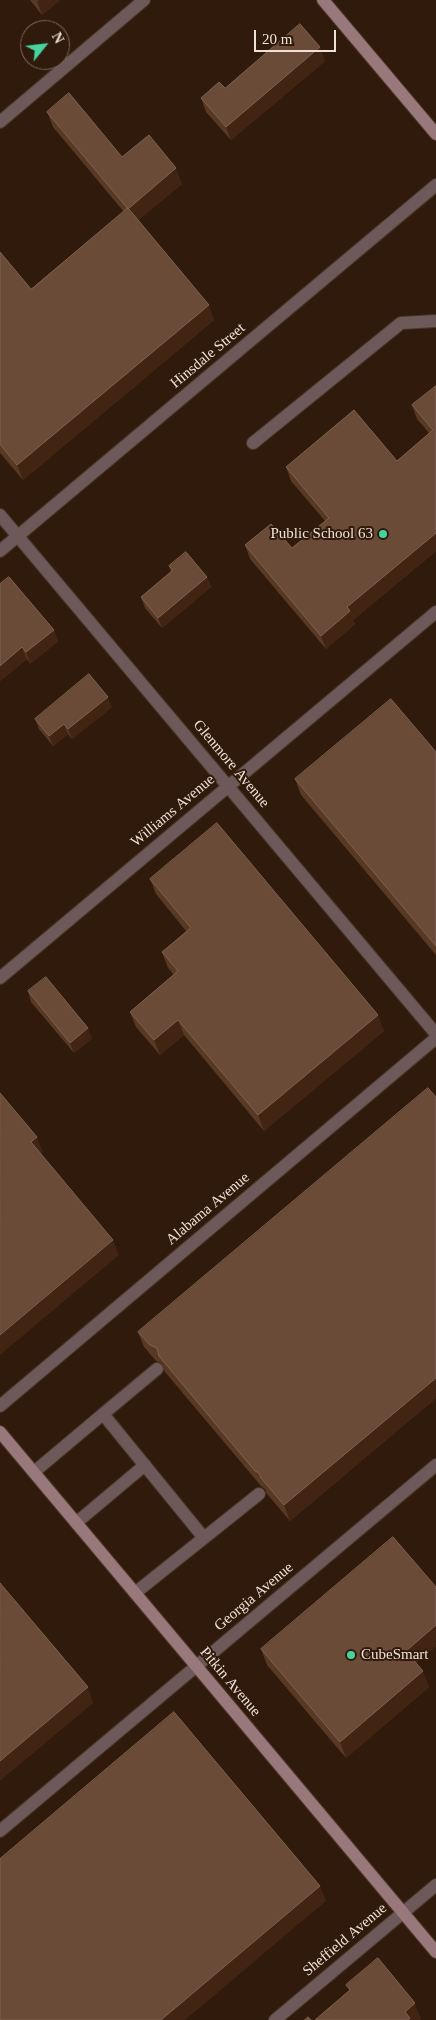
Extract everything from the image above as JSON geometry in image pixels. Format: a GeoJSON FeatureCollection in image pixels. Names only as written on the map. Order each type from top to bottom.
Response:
{"type":"FeatureCollection","features":[{"type":"Feature","properties":{"kind":"street"},"geometry":{"type":"LineString","coordinates":[[0,122],[144,0]]}},
{"type":"Feature","properties":{"kind":"street"},"geometry":{"type":"LineString","coordinates":[[323,0],[436,134]]}},
{"type":"Feature","properties":{"kind":"street","name":"Hinsdale Street"},"geometry":{"type":"LineString","coordinates":[[0,551],[436,185]]}},
{"type":"Feature","properties":{"kind":"street"},"geometry":{"type":"LineString","coordinates":[[253,443],[401,323],[436,322]]}},
{"type":"Feature","properties":{"kind":"street","name":"Glenmore Avenue"},"geometry":{"type":"LineString","coordinates":[[0,515],[436,1034]]}},
{"type":"Feature","properties":{"kind":"street","name":"Williams Avenue"},"geometry":{"type":"LineString","coordinates":[[0,978],[436,612]]}},
{"type":"Feature","properties":{"kind":"street","name":"Alabama Avenue"},"geometry":{"type":"LineString","coordinates":[[0,1406],[436,1038]]}},
{"type":"Feature","properties":{"kind":"street"},"geometry":{"type":"LineString","coordinates":[[34,1472],[157,1369]]}},
{"type":"Feature","properties":{"kind":"street"},"geometry":{"type":"LineString","coordinates":[[103,1414],[204,1538]]}},
{"type":"Feature","properties":{"kind":"street","name":"Pitkin Avenue"},"geometry":{"type":"LineString","coordinates":[[0,1432],[436,1952]]}},
{"type":"Feature","properties":{"kind":"street"},"geometry":{"type":"LineString","coordinates":[[76,1523],[145,1465]]}},
{"type":"Feature","properties":{"kind":"street","name":"Georgia Avenue"},"geometry":{"type":"LineString","coordinates":[[0,1831],[436,1465]]}},
{"type":"Feature","properties":{"kind":"street"},"geometry":{"type":"LineString","coordinates":[[135,1593],[259,1494]]}},
{"type":"Feature","properties":{"kind":"street","name":"Sheffield Avenue"},"geometry":{"type":"LineString","coordinates":[[275,2020],[436,1885]]}},
{"type":"Feature","properties":{"kind":"building"},"geometry":{"type":"Polygon","coordinates":[[[300,24],[320,47],[226,127],[201,98],[219,82],[225,88],[300,24]]]}},
{"type":"Feature","properties":{"kind":"building"},"geometry":{"type":"Polygon","coordinates":[[[69,93],[122,157],[149,135],[176,168],[128,209],[47,112],[69,93]]]}},
{"type":"Feature","properties":{"kind":"building"},"geometry":{"type":"Polygon","coordinates":[[[128,208],[209,305],[17,465],[0,444],[0,252],[31,289],[128,208]]]}},
{"type":"Feature","properties":{"kind":"building","name":"Public School 63"},"geometry":{"type":"Polygon","coordinates":[[[436,386],[436,533],[347,607],[350,611],[321,636],[245,545],[271,524],[292,548],[329,518],[286,467],[354,410],[397,461],[433,430],[412,405],[436,386]]]}},
{"type":"Feature","properties":{"kind":"building"},"geometry":{"type":"Polygon","coordinates":[[[186,552],[207,577],[158,618],[141,597],[173,570],[169,566],[186,552]]]}},
{"type":"Feature","properties":{"kind":"building"},"geometry":{"type":"Polygon","coordinates":[[[9,577],[54,630],[26,652],[22,647],[0,666],[0,584],[9,577]]]}},
{"type":"Feature","properties":{"kind":"building"},"geometry":{"type":"Polygon","coordinates":[[[89,674],[108,697],[68,729],[64,724],[49,736],[35,719],[89,674]]]}},
{"type":"Feature","properties":{"kind":"building"},"geometry":{"type":"Polygon","coordinates":[[[391,699],[436,752],[436,946],[295,779],[391,699]]]}},
{"type":"Feature","properties":{"kind":"building"},"geometry":{"type":"Polygon","coordinates":[[[217,823],[378,1015],[258,1115],[178,1020],[154,1040],[130,1012],[178,971],[162,952],[191,928],[150,879],[217,823]]]}},
{"type":"Feature","properties":{"kind":"building"},"geometry":{"type":"Polygon","coordinates":[[[46,977],[88,1028],[70,1043],[28,991],[46,977]]]}},
{"type":"Feature","properties":{"kind":"building"},"geometry":{"type":"Polygon","coordinates":[[[428,1088],[436,1097],[436,1378],[284,1505],[159,1356],[157,1348],[150,1345],[138,1332],[428,1088]]]}},
{"type":"Feature","properties":{"kind":"building"},"geometry":{"type":"Polygon","coordinates":[[[0,1093],[37,1137],[31,1142],[113,1240],[0,1335],[0,1093]]]}},
{"type":"Feature","properties":{"kind":"building","name":"CubeSmart"},"geometry":{"type":"Polygon","coordinates":[[[393,1537],[436,1587],[436,1625],[406,1651],[423,1671],[340,1742],[261,1649],[393,1537]]]}},
{"type":"Feature","properties":{"kind":"building"},"geometry":{"type":"Polygon","coordinates":[[[0,1583],[88,1687],[0,1761],[0,1583]]]}},
{"type":"Feature","properties":{"kind":"building"},"geometry":{"type":"Polygon","coordinates":[[[174,1712],[320,1886],[161,2020],[0,2020],[0,1859],[174,1712]]]}},
{"type":"Feature","properties":{"kind":"building"},"geometry":{"type":"Polygon","coordinates":[[[378,1958],[415,2003],[405,2012],[410,2018],[408,2020],[315,2020],[350,1990],[346,1985],[378,1958]]]}},
{"type":"Feature","properties":{"kind":"place","name":"Public School 63"},"geometry":{"type":"Point","coordinates":[383,534]}},
{"type":"Feature","properties":{"kind":"place","name":"CubeSmart"},"geometry":{"type":"Point","coordinates":[351,1655]}}]}
